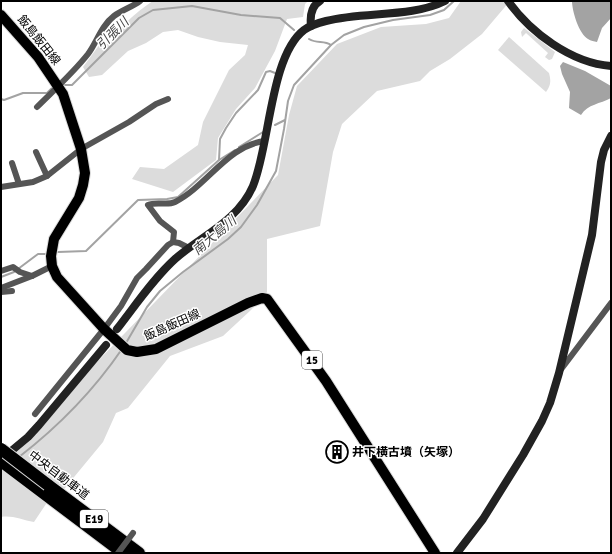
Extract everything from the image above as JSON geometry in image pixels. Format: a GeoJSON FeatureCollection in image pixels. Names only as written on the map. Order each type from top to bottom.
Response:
{"type":"FeatureCollection","features":[{"type":"Feature","properties":{"kind":"highway","name":"中央自動車道"},"geometry":{"type":"LineString","coordinates":[[1,449],[46,489],[123,553]]}},
{"type":"Feature","properties":{"kind":"highway","name":"中央自動車道"},"geometry":{"type":"LineString","coordinates":[[1,460],[139,553]]}},
{"type":"Feature","properties":{"kind":"main road","name":"飯島飯田線"},"geometry":{"type":"LineString","coordinates":[[1,15],[38,57],[63,94],[81,149],[85,173],[83,185],[79,198],[54,239],[51,256],[52,266],[57,277],[104,329],[127,350],[137,352],[156,349],[248,303],[262,298],[267,299],[326,381],[435,553]]}},
{"type":"Feature","properties":{"kind":"street"},"geometry":{"type":"LineString","coordinates":[[37,107],[88,53],[105,25],[114,16],[140,1]]}},
{"type":"Feature","properties":{"kind":"street"},"geometry":{"type":"LineString","coordinates":[[311,26],[310,20],[312,11],[316,3],[320,1]]}},
{"type":"Feature","properties":{"kind":"street"},"geometry":{"type":"LineString","coordinates":[[117,329],[162,272],[175,259],[229,218],[244,201],[256,178],[284,59],[297,37],[311,26],[342,17],[418,9],[445,1]]}},
{"type":"Feature","properties":{"kind":"street"},"geometry":{"type":"LineString","coordinates":[[508,1],[516,13],[536,31],[561,49],[590,61],[611,66]]}},
{"type":"Feature","properties":{"kind":"street"},"geometry":{"type":"LineString","coordinates":[[1,187],[33,182],[47,176],[81,149],[129,122],[156,104],[168,99]]}},
{"type":"Feature","properties":{"kind":"street"},"geometry":{"type":"LineString","coordinates":[[457,553],[483,519],[523,454],[542,421],[550,403],[559,373],[592,235],[601,162],[604,150],[611,136]]}},
{"type":"Feature","properties":{"kind":"street"},"geometry":{"type":"LineString","coordinates":[[173,242],[174,232],[160,221],[148,205],[154,202],[173,203],[184,197],[226,160],[255,142],[265,141]]}},
{"type":"Feature","properties":{"kind":"street"},"geometry":{"type":"LineString","coordinates":[[36,152],[47,176]]}},
{"type":"Feature","properties":{"kind":"street"},"geometry":{"type":"LineString","coordinates":[[12,163],[19,184]]}},
{"type":"Feature","properties":{"kind":"street"},"geometry":{"type":"LineString","coordinates":[[36,414],[104,329],[121,306],[137,278],[168,245],[173,242],[189,248]]}},
{"type":"Feature","properties":{"kind":"street"},"geometry":{"type":"LineString","coordinates":[[1,288],[32,276],[52,266]]}},
{"type":"Feature","properties":{"kind":"street"},"geometry":{"type":"LineString","coordinates":[[1,271],[13,267],[20,272],[32,276]]}},
{"type":"Feature","properties":{"kind":"street"},"geometry":{"type":"LineString","coordinates":[[1,292],[12,291]]}},
{"type":"Feature","properties":{"kind":"street"},"geometry":{"type":"LineString","coordinates":[[559,373],[611,303]]}},
{"type":"Feature","properties":{"kind":"street"},"geometry":{"type":"LineString","coordinates":[[1,460],[35,429],[106,345]]}},
{"type":"Feature","properties":{"kind":"street"},"geometry":{"type":"LineString","coordinates":[[118,553],[133,533]]}},
{"type":"Feature","properties":{"kind":"shaded area"},"geometry":{"type":"Polygon","coordinates":[[[153,1],[308,1],[305,4],[303,17],[287,19],[275,51],[255,88],[236,109],[218,138],[216,160],[173,192],[132,179],[140,167],[164,169],[198,145],[203,122],[229,70],[245,55],[248,45],[220,42],[198,37],[178,30],[163,32],[146,43],[128,51],[102,75],[89,77],[83,67],[100,44],[109,44],[129,20],[153,1]]]}},
{"type":"Feature","properties":{"kind":"shaded area"},"geometry":{"type":"Polygon","coordinates":[[[461,1],[510,1],[482,34],[450,59],[430,71],[420,81],[377,91],[342,124],[333,152],[320,226],[267,239],[267,292],[251,310],[223,336],[170,356],[128,408],[116,413],[103,442],[65,488],[46,504],[34,522],[13,517],[1,517],[1,461],[278,175],[289,115],[297,86],[337,44],[381,27],[426,24],[449,18],[461,1]]]}},
{"type":"Feature","properties":{"kind":"shaded area"},"geometry":{"type":"Polygon","coordinates":[[[572,1],[611,2],[611,18],[602,28],[597,42],[588,39],[582,32],[573,10],[572,1]]]}},
{"type":"Feature","properties":{"kind":"shaded area"},"geometry":{"type":"Polygon","coordinates":[[[524,28],[555,52],[552,59],[549,60],[545,57],[548,53],[526,33],[522,37],[521,32],[524,28]]]}},
{"type":"Feature","properties":{"kind":"shaded area"},"geometry":{"type":"Polygon","coordinates":[[[509,37],[549,73],[550,83],[546,92],[498,50],[509,37]]]}},
{"type":"Feature","properties":{"kind":"shaded area"},"geometry":{"type":"Polygon","coordinates":[[[563,62],[585,71],[611,86],[611,98],[591,106],[581,115],[569,108],[570,92],[560,66],[563,62]]]}},
{"type":"Feature","properties":{"kind":"shaded area"},"geometry":{"type":"Polygon","coordinates":[[[332,447],[343,450],[346,457],[341,458],[327,453],[326,450],[332,447]]]}},
{"type":"Feature","properties":{"kind":"waterway","name":"南大島川"},"geometry":{"type":"LineString","coordinates":[[126,343],[147,307],[160,291],[228,239],[241,227],[257,205],[276,171],[288,101],[294,85],[331,45],[344,35],[364,27],[393,20],[430,15],[444,10],[454,1]]}},
{"type":"Feature","properties":{"kind":"waterway","name":"引張川"},"geometry":{"type":"LineString","coordinates":[[65,85],[72,85],[139,18],[153,10],[192,6],[241,15],[280,18],[294,30]]}},
{"type":"Feature","properties":{"kind":"waterway","name":"引張川"},"geometry":{"type":"LineString","coordinates":[[309,39],[331,45]]}},
{"type":"Feature","properties":{"kind":"waterway"},"geometry":{"type":"LineString","coordinates":[[219,160],[220,139],[226,128],[236,113],[258,90],[266,72],[270,71],[275,73]]}},
{"type":"Feature","properties":{"kind":"waterway","name":"引張川"},"geometry":{"type":"LineString","coordinates":[[1,99],[4,100],[23,93],[47,93],[52,88]]}},
{"type":"Feature","properties":{"kind":"waterway"},"geometry":{"type":"LineString","coordinates":[[275,125],[285,120]]}},
{"type":"Feature","properties":{"kind":"waterway"},"geometry":{"type":"LineString","coordinates":[[239,147],[263,132]]}},
{"type":"Feature","properties":{"kind":"waterway"},"geometry":{"type":"LineString","coordinates":[[58,252],[86,251],[138,200],[178,197],[219,160],[235,150]]}},
{"type":"Feature","properties":{"kind":"waterway"},"geometry":{"type":"LineString","coordinates":[[1,277],[14,272],[38,254],[45,254]]}},
{"type":"Feature","properties":{"kind":"waterway","name":"南大島川"},"geometry":{"type":"LineString","coordinates":[[19,457],[48,433],[75,407],[100,379],[122,349]]}},
{"type":"Feature","properties":{"kind":"place","name":"井下横古墳（矢塚）"},"geometry":{"type":"Point","coordinates":[337,452]}}]}
